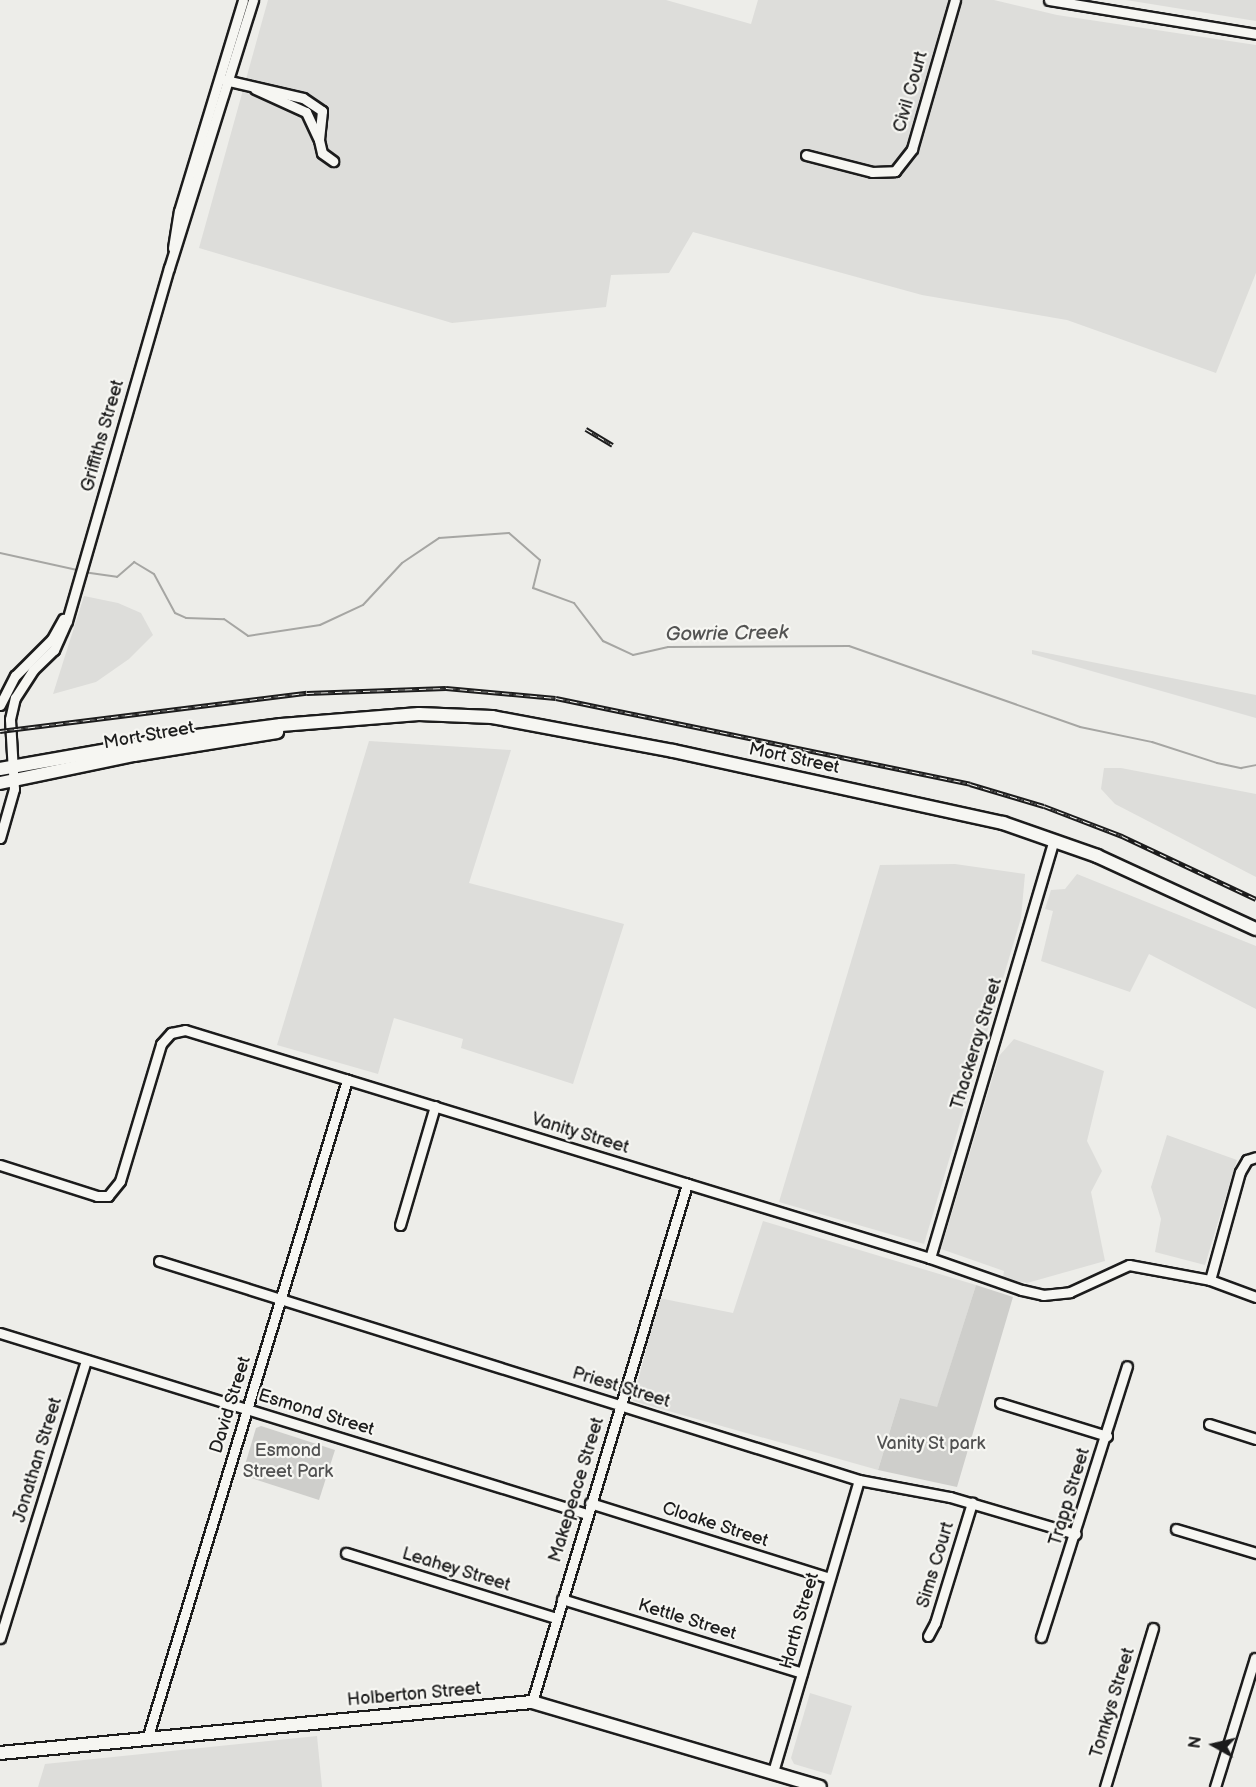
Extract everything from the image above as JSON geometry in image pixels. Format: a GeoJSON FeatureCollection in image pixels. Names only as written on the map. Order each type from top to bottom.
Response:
{"type":"FeatureCollection","features":[{"type":"Feature","properties":{"kind":"main road","name":"Mort Street"},"geometry":{"type":"LineString","coordinates":[[0,783],[15,773],[197,735],[419,714],[532,722],[946,809],[1054,840],[1256,929]]}},
{"type":"Feature","properties":{"kind":"main road","name":"Mort Street"},"geometry":{"type":"LineString","coordinates":[[0,769],[15,773]]}},
{"type":"Feature","properties":{"kind":"main road","name":"Holberton Street"},"geometry":{"type":"LineString","coordinates":[[0,1753],[532,1702],[818,1787]]}},
{"type":"Feature","properties":{"kind":"street","name":"Griffiths Street"},"geometry":{"type":"LineString","coordinates":[[0,838],[15,773],[10,719],[15,698],[33,670],[54,650],[68,613],[224,79],[243,0]]}},
{"type":"Feature","properties":{"kind":"street","name":"Griffiths Street"},"geometry":{"type":"LineString","coordinates":[[224,79],[253,0]]}},
{"type":"Feature","properties":{"kind":"street","name":"Civil Court"},"geometry":{"type":"LineString","coordinates":[[806,155],[872,172],[895,171],[912,149],[955,0]]}},
{"type":"Feature","properties":{"kind":"street"},"geometry":{"type":"LineString","coordinates":[[1049,0],[1256,34]]}},
{"type":"Feature","properties":{"kind":"street"},"geometry":{"type":"LineString","coordinates":[[224,79],[255,89],[263,87],[303,98],[322,111],[319,140],[322,153],[333,160]]}},
{"type":"Feature","properties":{"kind":"street","name":"Griffiths Street"},"geometry":{"type":"LineString","coordinates":[[0,705],[15,676],[52,639],[68,613]]}},
{"type":"Feature","properties":{"kind":"street","name":"Thackeray Street"},"geometry":{"type":"LineString","coordinates":[[930,1258],[1054,840]]}},
{"type":"Feature","properties":{"kind":"street","name":"Vanity Street"},"geometry":{"type":"LineString","coordinates":[[0,1166],[97,1196],[108,1196],[120,1182],[161,1044],[171,1033],[185,1030],[1043,1294],[1070,1292],[1129,1265],[1210,1280],[1256,1297]]}},
{"type":"Feature","properties":{"kind":"street","name":"David Street"},"geometry":{"type":"LineString","coordinates":[[147,1739],[347,1080]]}},
{"type":"Feature","properties":{"kind":"street"},"geometry":{"type":"LineString","coordinates":[[400,1225],[435,1106]]}},
{"type":"Feature","properties":{"kind":"street"},"geometry":{"type":"LineString","coordinates":[[1210,1280],[1240,1172],[1247,1160],[1256,1157]]}},
{"type":"Feature","properties":{"kind":"street","name":"Makepeace Street"},"geometry":{"type":"LineString","coordinates":[[532,1702],[687,1184]]}},
{"type":"Feature","properties":{"kind":"street","name":"Priest Street"},"geometry":{"type":"LineString","coordinates":[[159,1262],[860,1480],[972,1503],[1076,1534]]}},
{"type":"Feature","properties":{"kind":"street","name":"Esmond Street"},"geometry":{"type":"LineString","coordinates":[[0,1333],[587,1514]]}},
{"type":"Feature","properties":{"kind":"street","name":"Jonathan Street"},"geometry":{"type":"LineString","coordinates":[[0,1638],[86,1360]]}},
{"type":"Feature","properties":{"kind":"street","name":"Trapp Street"},"geometry":{"type":"LineString","coordinates":[[1041,1637],[1076,1534],[1127,1366]]}},
{"type":"Feature","properties":{"kind":"street"},"geometry":{"type":"LineString","coordinates":[[1000,1403],[1107,1436]]}},
{"type":"Feature","properties":{"kind":"street"},"geometry":{"type":"LineString","coordinates":[[1209,1424],[1256,1439]]}},
{"type":"Feature","properties":{"kind":"street","name":"Harth Street"},"geometry":{"type":"LineString","coordinates":[[773,1772],[860,1480]]}},
{"type":"Feature","properties":{"kind":"street","name":"Cloake Street"},"geometry":{"type":"LineString","coordinates":[[590,1503],[830,1578]]}},
{"type":"Feature","properties":{"kind":"street","name":"Sims Court"},"geometry":{"type":"LineString","coordinates":[[928,1636],[935,1623],[972,1503]]}},
{"type":"Feature","properties":{"kind":"street"},"geometry":{"type":"LineString","coordinates":[[1176,1529],[1256,1553]]}},
{"type":"Feature","properties":{"kind":"street","name":"Leahey Street"},"geometry":{"type":"LineString","coordinates":[[346,1553],[556,1618]]}},
{"type":"Feature","properties":{"kind":"street","name":"Kettle Street"},"geometry":{"type":"LineString","coordinates":[[562,1599],[802,1673]]}},
{"type":"Feature","properties":{"kind":"street","name":"Tomkys Street"},"geometry":{"type":"LineString","coordinates":[[1105,1787],[1154,1629]]}},
{"type":"Feature","properties":{"kind":"street"},"geometry":{"type":"LineString","coordinates":[[1215,1787],[1255,1659]]}},
{"type":"Feature","properties":{"kind":"shaded area"},"geometry":{"type":"Polygon","coordinates":[[[268,0],[666,0],[751,24],[758,0],[994,0],[1057,15],[1256,45],[1256,273],[1216,373],[1067,320],[922,295],[693,232],[669,273],[611,275],[606,307],[452,323],[199,248],[268,0]]]}},
{"type":"Feature","properties":{"kind":"shaded area"},"geometry":{"type":"Polygon","coordinates":[[[1126,0],[1256,0],[1256,21],[1126,0]]]}},
{"type":"Feature","properties":{"kind":"shaded area"},"geometry":{"type":"Polygon","coordinates":[[[84,596],[118,603],[141,613],[153,635],[129,659],[96,682],[53,694],[84,596]]]}},
{"type":"Feature","properties":{"kind":"shaded area"},"geometry":{"type":"Polygon","coordinates":[[[1032,650],[1256,695],[1256,718],[1032,654],[1032,650]]]}},
{"type":"Feature","properties":{"kind":"shaded area"},"geometry":{"type":"Polygon","coordinates":[[[369,741],[511,750],[469,883],[624,924],[573,1084],[461,1048],[463,1039],[394,1018],[378,1074],[277,1045],[369,741]]]}},
{"type":"Feature","properties":{"kind":"shaded area"},"geometry":{"type":"Polygon","coordinates":[[[1104,768],[1121,768],[1256,794],[1256,877],[1115,804],[1101,789],[1104,768]]]}},
{"type":"Feature","properties":{"kind":"shaded area"},"geometry":{"type":"Polygon","coordinates":[[[955,864],[1025,874],[1021,918],[924,1244],[779,1202],[880,865],[955,864]]]}},
{"type":"Feature","properties":{"kind":"shaded area"},"geometry":{"type":"Polygon","coordinates":[[[1077,874],[1256,946],[1256,1009],[1149,954],[1130,992],[1041,961],[1053,911],[1045,909],[1051,890],[1065,889],[1077,874]]]}},
{"type":"Feature","properties":{"kind":"shaded area"},"geometry":{"type":"Polygon","coordinates":[[[1014,1039],[1104,1071],[1087,1141],[1102,1171],[1091,1192],[1105,1261],[1027,1283],[1003,1278],[1004,1271],[941,1249],[999,1056],[1014,1039]]]}},
{"type":"Feature","properties":{"kind":"shaded area"},"geometry":{"type":"Polygon","coordinates":[[[1167,1135],[1237,1160],[1205,1265],[1155,1252],[1161,1219],[1151,1187],[1167,1135]]]}},
{"type":"Feature","properties":{"kind":"shaded area"},"geometry":{"type":"Polygon","coordinates":[[[763,1221],[976,1285],[937,1408],[900,1398],[878,1470],[633,1401],[659,1298],[733,1313],[763,1221]]]}},
{"type":"Feature","properties":{"kind":"shaded area"},"geometry":{"type":"Polygon","coordinates":[[[810,1693],[852,1706],[831,1775],[794,1764],[791,1758],[810,1693]]]}},
{"type":"Feature","properties":{"kind":"shaded area"},"geometry":{"type":"Polygon","coordinates":[[[317,1736],[322,1787],[38,1787],[45,1764],[317,1736]]]}},
{"type":"Feature","properties":{"kind":"green space","name":"Vanity St park"},"geometry":{"type":"Polygon","coordinates":[[[976,1285],[1013,1297],[957,1487],[878,1470],[900,1398],[937,1407],[976,1285]]]}},
{"type":"Feature","properties":{"kind":"green space","name":"Esmond Street Park"},"geometry":{"type":"Polygon","coordinates":[[[261,1426],[335,1450],[319,1500],[242,1475],[256,1428],[261,1426]]]}},
{"type":"Feature","properties":{"kind":"waterway","name":"Gowrie Creek"},"geometry":{"type":"LineString","coordinates":[[83,572],[117,577],[134,562],[154,574],[175,613],[186,618],[224,619],[248,636],[320,625],[363,605],[402,563],[439,538],[509,533],[540,560],[533,588],[574,603],[603,641],[633,655],[668,647],[849,646],[1080,727],[1152,742],[1217,763],[1241,768],[1256,765]]}},
{"type":"Feature","properties":{"kind":"waterway","name":"Gowrie Creek"},"geometry":{"type":"LineString","coordinates":[[0,553],[77,570]]}},
{"type":"Feature","properties":{"kind":"railway"},"geometry":{"type":"LineString","coordinates":[[586,429],[613,445]]}},
{"type":"Feature","properties":{"kind":"railway"},"geometry":{"type":"LineString","coordinates":[[0,731],[307,693],[446,688],[556,698],[970,784],[1044,806],[1122,836],[1256,899]]}}]}
